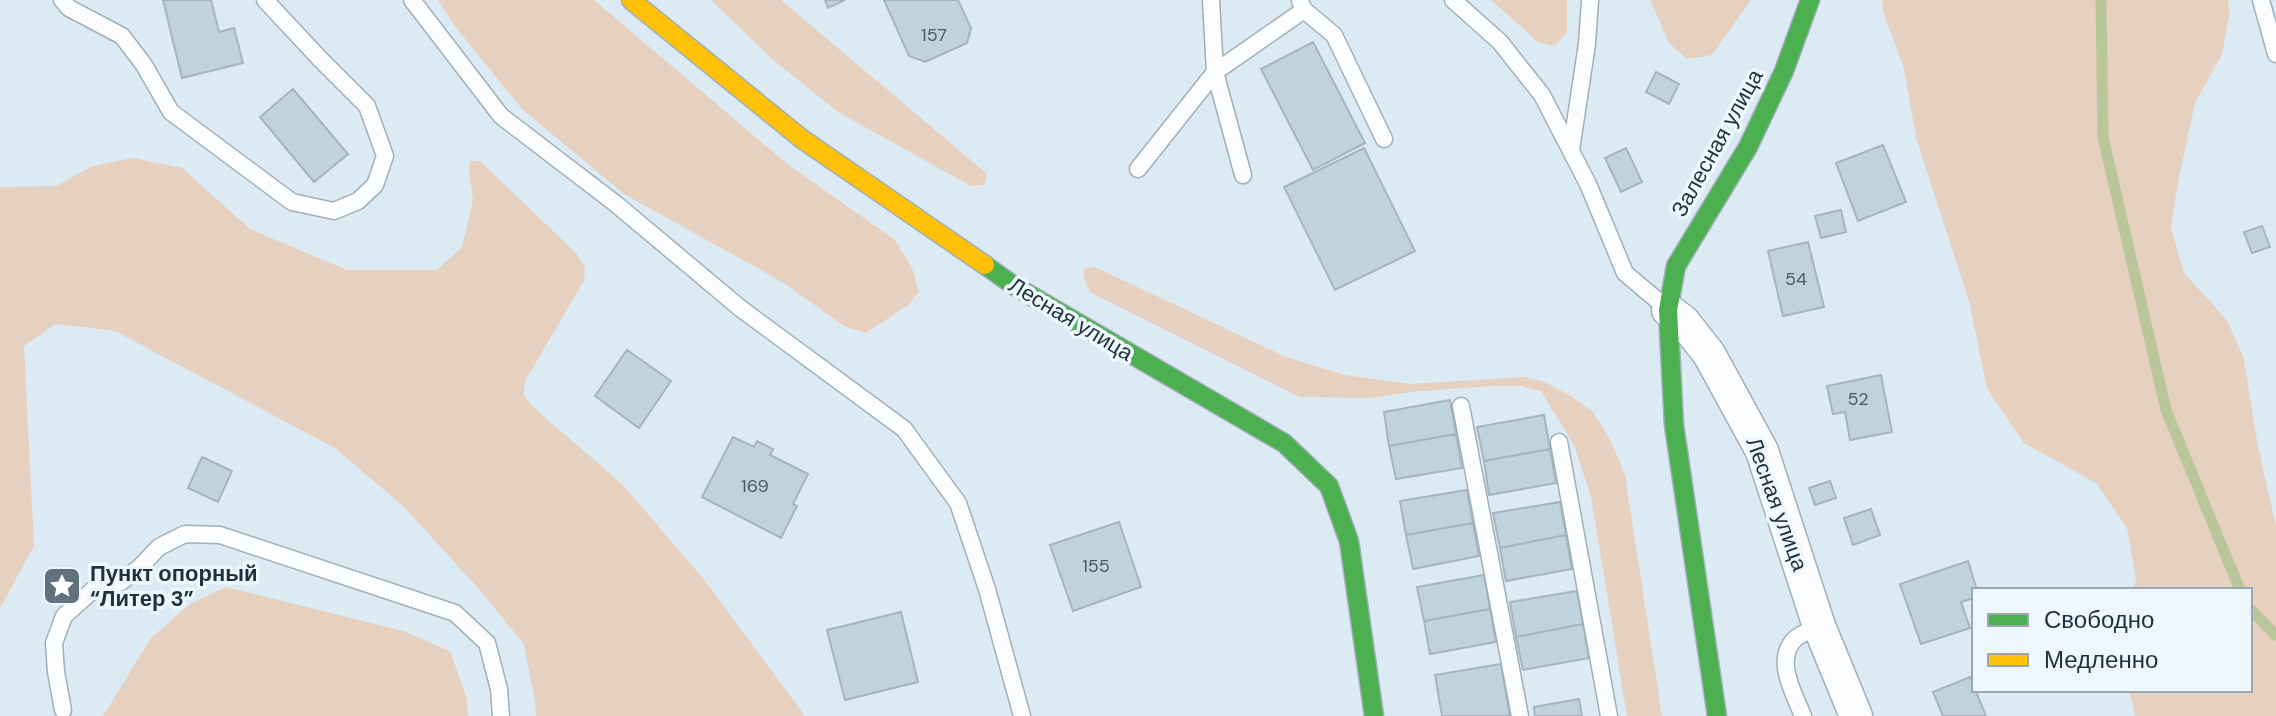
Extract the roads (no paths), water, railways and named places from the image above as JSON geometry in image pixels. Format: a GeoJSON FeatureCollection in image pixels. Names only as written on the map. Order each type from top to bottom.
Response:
{"type":"FeatureCollection","features":[{"type":"Feature","properties":{"kind":"main road","name":"Лесная улица"},"geometry":{"type":"LineString","coordinates":[[631,0],[802,139],[1013,285],[1284,443],[1329,486],[1349,541],[1374,716]]}},
{"type":"Feature","properties":{"kind":"main road","name":"Залесная улица"},"geometry":{"type":"LineString","coordinates":[[1717,716],[1674,425],[1668,310],[1676,266],[1748,147],[1784,71],[1810,0]]}},
{"type":"Feature","properties":{"kind":"street","name":"Лесная улица"},"geometry":{"type":"LineString","coordinates":[[1668,310],[1683,321],[1709,354],[1762,451],[1819,626],[1856,716]]}},
{"type":"Feature","properties":{"kind":"lane"},"geometry":{"type":"LineString","coordinates":[[62,0],[69,8],[122,36],[144,65],[171,112],[292,202],[334,211],[358,201],[375,185],[385,156],[367,106],[265,0]]}},
{"type":"Feature","properties":{"kind":"lane"},"geometry":{"type":"LineString","coordinates":[[412,0],[501,116],[616,204],[740,308],[904,429],[958,503],[987,589],[1022,716]]}},
{"type":"Feature","properties":{"kind":"lane"},"geometry":{"type":"LineString","coordinates":[[1211,0],[1215,72],[1243,175]]}},
{"type":"Feature","properties":{"kind":"lane"},"geometry":{"type":"LineString","coordinates":[[1453,0],[1500,42],[1542,95],[1588,184],[1625,273],[1668,310]]}},
{"type":"Feature","properties":{"kind":"lane"},"geometry":{"type":"LineString","coordinates":[[1571,150],[1587,44],[1590,0]]}},
{"type":"Feature","properties":{"kind":"lane"},"geometry":{"type":"LineString","coordinates":[[2261,0],[2276,54]]}},
{"type":"Feature","properties":{"kind":"lane"},"geometry":{"type":"LineString","coordinates":[[1138,169],[1215,72],[1301,5],[1334,35],[1384,139]]}},
{"type":"Feature","properties":{"kind":"lane"},"geometry":{"type":"LineString","coordinates":[[1461,406],[1520,716]]}},
{"type":"Feature","properties":{"kind":"lane"},"geometry":{"type":"LineString","coordinates":[[1559,442],[1609,716]]}},
{"type":"Feature","properties":{"kind":"lane"},"geometry":{"type":"LineString","coordinates":[[63,710],[54,643],[64,616],[94,589],[121,582],[159,547],[185,534],[220,535],[455,613],[487,643],[499,689],[501,716]]}},
{"type":"Feature","properties":{"kind":"lane"},"geometry":{"type":"LineString","coordinates":[[1803,716],[1788,679],[1785,659],[1795,639],[1819,626]]}},
{"type":"Feature","properties":{"kind":"waterway"},"geometry":{"type":"LineString","coordinates":[[2101,0],[2103,137],[2166,410],[2239,588]]}},
{"type":"Feature","properties":{"kind":"waterway"},"geometry":{"type":"LineString","coordinates":[[2252,611],[2276,635]]}},
{"type":"Feature","properties":{"kind":"place","name":"Пункт опорный “Литер 3”"},"geometry":{"type":"Point","coordinates":[62,586]}}]}
